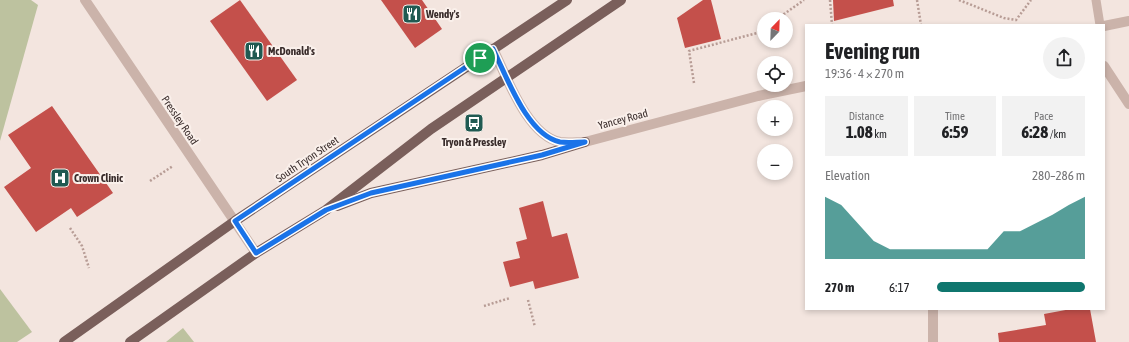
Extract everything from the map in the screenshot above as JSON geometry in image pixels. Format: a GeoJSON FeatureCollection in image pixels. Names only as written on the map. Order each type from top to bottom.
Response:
{"type":"FeatureCollection","features":[{"type":"Feature","properties":{"kind":"main road","name":"South Tryon Street"},"geometry":{"type":"LineString","coordinates":[[64,342],[235,221],[567,0]]}},
{"type":"Feature","properties":{"kind":"main road"},"geometry":{"type":"LineString","coordinates":[[130,342],[256,253],[326,210],[431,129],[621,0]]}},
{"type":"Feature","properties":{"kind":"main road"},"geometry":{"type":"LineString","coordinates":[[326,210],[371,193],[542,155],[585,142]]}},
{"type":"Feature","properties":{"kind":"street","name":"Pressley Road"},"geometry":{"type":"LineString","coordinates":[[85,0],[256,253]]}},
{"type":"Feature","properties":{"kind":"street"},"geometry":{"type":"LineString","coordinates":[[1105,26],[1129,21]]}},
{"type":"Feature","properties":{"kind":"street","name":"Yancey Road"},"geometry":{"type":"LineString","coordinates":[[493,49],[528,119],[542,132],[560,142],[585,142],[742,100],[805,86]]}},
{"type":"Feature","properties":{"kind":"street"},"geometry":{"type":"LineString","coordinates":[[1105,68],[1129,104]]}},
{"type":"Feature","properties":{"kind":"street"},"geometry":{"type":"LineString","coordinates":[[933,310],[933,342]]}},
{"type":"Feature","properties":{"kind":"lane"},"geometry":{"type":"LineString","coordinates":[[1096,0],[1100,24]]}},
{"type":"Feature","properties":{"kind":"path"},"geometry":{"type":"LineString","coordinates":[[787,12],[804,0]]}},
{"type":"Feature","properties":{"kind":"path"},"geometry":{"type":"LineString","coordinates":[[830,0],[832,24]]}},
{"type":"Feature","properties":{"kind":"path"},"geometry":{"type":"LineString","coordinates":[[917,0],[921,24]]}},
{"type":"Feature","properties":{"kind":"path"},"geometry":{"type":"LineString","coordinates":[[959,0],[1004,18],[1016,20],[1031,0]]}},
{"type":"Feature","properties":{"kind":"path"},"geometry":{"type":"LineString","coordinates":[[694,83],[689,51],[757,33]]}},
{"type":"Feature","properties":{"kind":"path"},"geometry":{"type":"LineString","coordinates":[[150,181],[173,166]]}},
{"type":"Feature","properties":{"kind":"path"},"geometry":{"type":"LineString","coordinates":[[70,228],[82,246],[89,268]]}},
{"type":"Feature","properties":{"kind":"path"},"geometry":{"type":"LineString","coordinates":[[484,306],[510,298]]}},
{"type":"Feature","properties":{"kind":"path"},"geometry":{"type":"LineString","coordinates":[[528,300],[535,327]]}},
{"type":"Feature","properties":{"kind":"green space"},"geometry":{"type":"Polygon","coordinates":[[[0,0],[31,0],[38,5],[0,141],[0,0]]]}},
{"type":"Feature","properties":{"kind":"green space"},"geometry":{"type":"Polygon","coordinates":[[[0,289],[32,332],[17,342],[0,342],[0,289]]]}},
{"type":"Feature","properties":{"kind":"green space"},"geometry":{"type":"Polygon","coordinates":[[[183,328],[194,342],[166,342],[183,328]]]}},
{"type":"Feature","properties":{"kind":"building","name":"McDonald's"},"geometry":{"type":"Polygon","coordinates":[[[240,0],[297,80],[267,101],[210,21],[240,0]]]}},
{"type":"Feature","properties":{"kind":"building","name":"Wendy's"},"geometry":{"type":"Polygon","coordinates":[[[381,0],[422,0],[442,29],[415,48],[381,0]]]}},
{"type":"Feature","properties":{"kind":"building"},"geometry":{"type":"Polygon","coordinates":[[[703,0],[711,0],[721,39],[685,48],[677,18],[703,0]]]}},
{"type":"Feature","properties":{"kind":"building"},"geometry":{"type":"Polygon","coordinates":[[[833,0],[893,0],[894,6],[834,21],[833,0]]]}},
{"type":"Feature","properties":{"kind":"building","name":"Crown Clinic"},"geometry":{"type":"Polygon","coordinates":[[[52,106],[113,193],[77,217],[71,208],[36,232],[4,187],[31,168],[8,135],[52,106]]]}},
{"type":"Feature","properties":{"kind":"building"},"geometry":{"type":"Polygon","coordinates":[[[543,201],[552,237],[567,233],[579,278],[535,289],[533,281],[510,287],[503,262],[520,258],[516,242],[527,239],[519,208],[543,201]]]}},
{"type":"Feature","properties":{"kind":"building"},"geometry":{"type":"Polygon","coordinates":[[[1066,310],[1090,310],[1096,342],[999,342],[998,333],[1046,325],[1044,314],[1066,310]]]}},
{"type":"Feature","properties":{"kind":"place","name":"Wendy's"},"geometry":{"type":"Point","coordinates":[412,14]}},
{"type":"Feature","properties":{"kind":"place","name":"McDonald's"},"geometry":{"type":"Point","coordinates":[254,51]}},
{"type":"Feature","properties":{"kind":"place","name":"Tryon & Pressley"},"geometry":{"type":"Point","coordinates":[474,123]}},
{"type":"Feature","properties":{"kind":"place","name":"Crown Clinic"},"geometry":{"type":"Point","coordinates":[60,178]}},
{"type":"Feature","properties":{"kind":"route"},"geometry":{"type":"LineString","coordinates":[[493,49],[528,119],[542,132],[560,142],[585,142],[542,155],[371,193],[326,210],[256,253],[235,221],[480,58],[493,49]]}}]}
